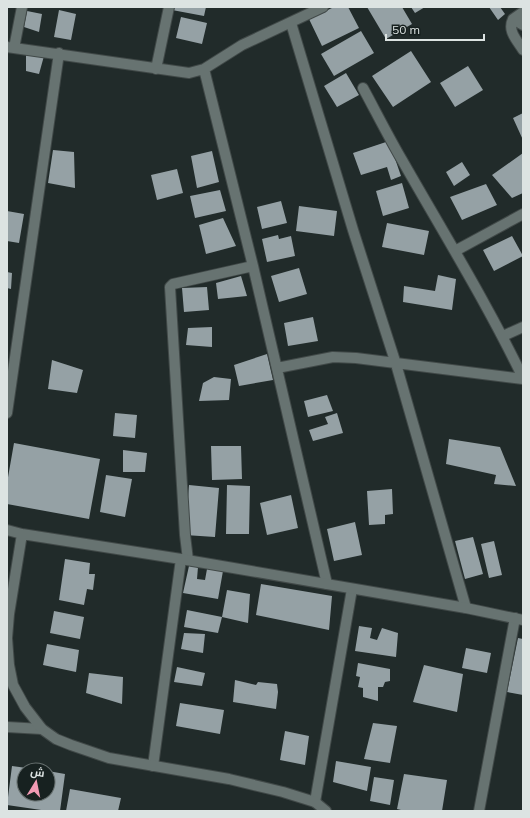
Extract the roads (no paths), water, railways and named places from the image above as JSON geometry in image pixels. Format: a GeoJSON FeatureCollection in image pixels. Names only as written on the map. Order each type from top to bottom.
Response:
{"type":"FeatureCollection","features":[{"type":"Feature","properties":{"kind":"street"},"geometry":{"type":"LineString","coordinates":[[22,7],[11,47],[189,73],[204,69],[242,46],[323,7]]}},
{"type":"Feature","properties":{"kind":"street"},"geometry":{"type":"LineString","coordinates":[[156,69],[168,7]]}},
{"type":"Feature","properties":{"kind":"street"},"geometry":{"type":"LineString","coordinates":[[523,12],[513,19],[510,27],[510,30],[523,50]]}},
{"type":"Feature","properties":{"kind":"street"},"geometry":{"type":"LineString","coordinates":[[513,19],[523,25]]}},
{"type":"Feature","properties":{"kind":"street"},"geometry":{"type":"LineString","coordinates":[[292,23],[353,230],[396,364],[466,608]]}},
{"type":"Feature","properties":{"kind":"street"},"geometry":{"type":"LineString","coordinates":[[7,413],[59,53]]}},
{"type":"Feature","properties":{"kind":"street"},"geometry":{"type":"LineString","coordinates":[[204,69],[253,266],[327,584]]}},
{"type":"Feature","properties":{"kind":"street"},"geometry":{"type":"LineString","coordinates":[[363,88],[402,160],[503,336],[523,379]]}},
{"type":"Feature","properties":{"kind":"street"},"geometry":{"type":"LineString","coordinates":[[455,250],[523,214]]}},
{"type":"Feature","properties":{"kind":"street"},"geometry":{"type":"LineString","coordinates":[[154,766],[185,559],[185,535],[170,287],[173,284],[253,266]]}},
{"type":"Feature","properties":{"kind":"street"},"geometry":{"type":"LineString","coordinates":[[503,336],[523,327]]}},
{"type":"Feature","properties":{"kind":"street"},"geometry":{"type":"LineString","coordinates":[[277,368],[333,357],[356,358],[523,379]]}},
{"type":"Feature","properties":{"kind":"street"},"geometry":{"type":"LineString","coordinates":[[7,530],[22,534],[185,559],[466,608],[519,619],[479,811]]}},
{"type":"Feature","properties":{"kind":"street"},"geometry":{"type":"LineString","coordinates":[[22,534],[9,614],[7,638],[9,665],[13,685],[25,706],[42,729],[56,739],[109,758],[229,779],[283,792],[314,802],[326,811]]}},
{"type":"Feature","properties":{"kind":"street"},"geometry":{"type":"LineString","coordinates":[[314,802],[352,589]]}},
{"type":"Feature","properties":{"kind":"street"},"geometry":{"type":"LineString","coordinates":[[7,727],[42,729]]}}]}
